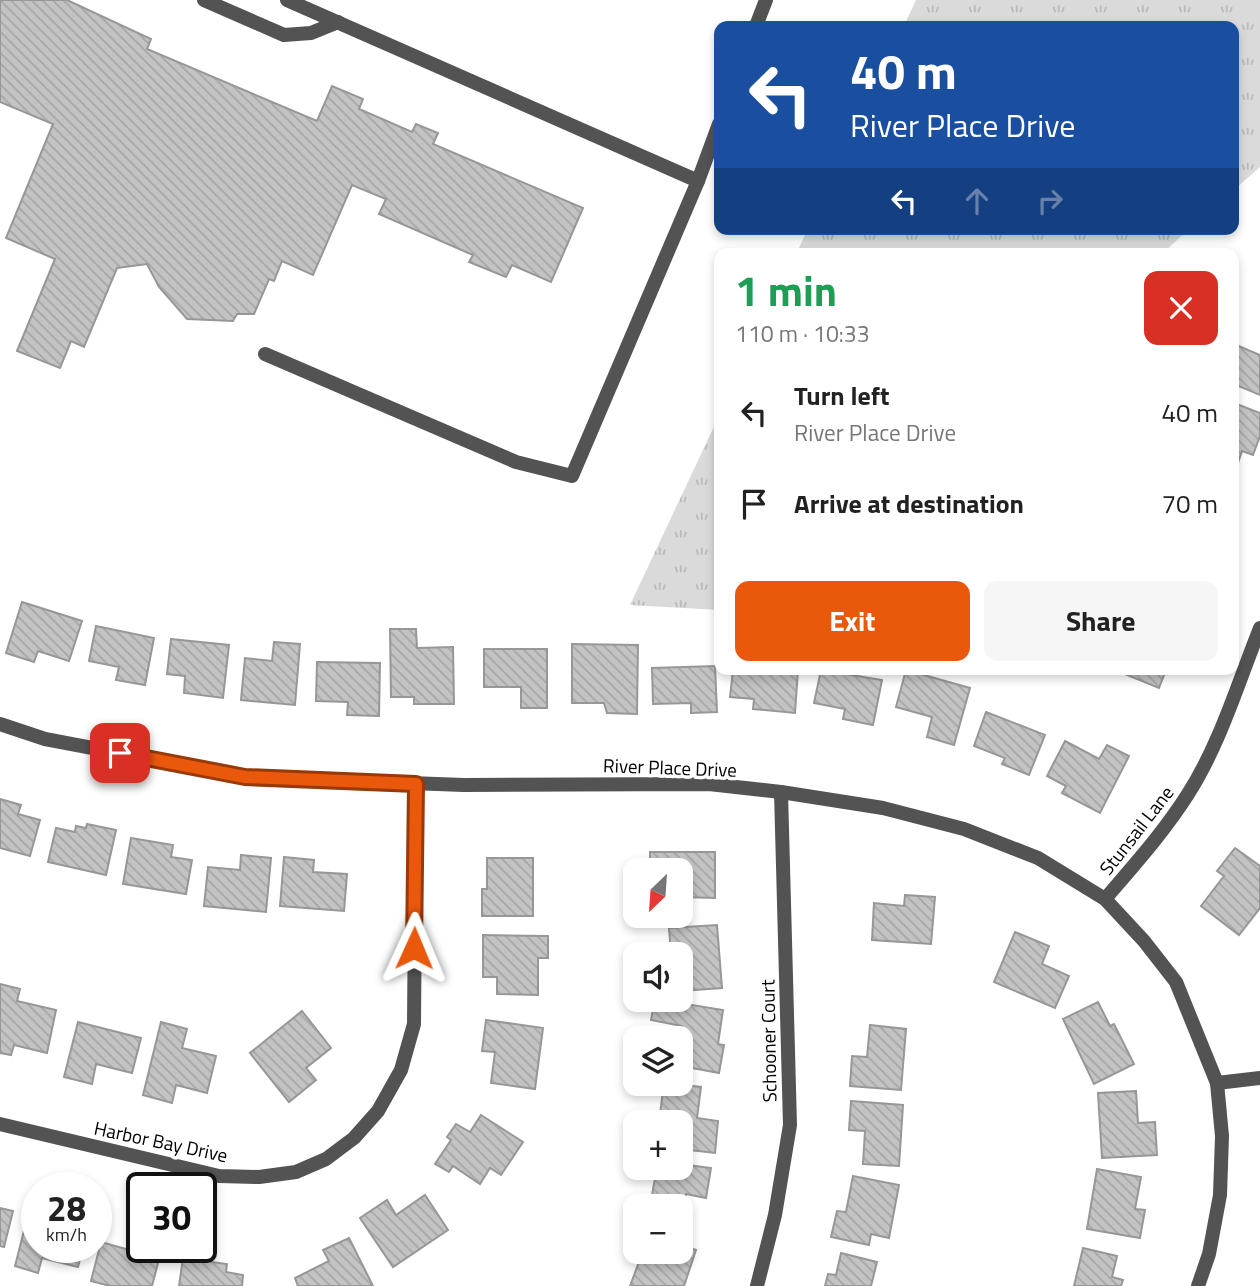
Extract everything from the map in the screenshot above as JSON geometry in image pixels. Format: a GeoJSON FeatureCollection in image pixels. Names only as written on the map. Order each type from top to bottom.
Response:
{"type":"FeatureCollection","features":[{"type":"Feature","properties":{"kind":"street"},"geometry":{"type":"LineString","coordinates":[[204,0],[284,35],[311,33],[338,22]]}},
{"type":"Feature","properties":{"kind":"street"},"geometry":{"type":"LineString","coordinates":[[288,0],[698,181]]}},
{"type":"Feature","properties":{"kind":"street"},"geometry":{"type":"LineString","coordinates":[[758,21],[766,0]]}},
{"type":"Feature","properties":{"kind":"street"},"geometry":{"type":"LineString","coordinates":[[265,354],[516,462],[572,476],[714,138]]}},
{"type":"Feature","properties":{"kind":"street","name":"Stunsail Lane"},"geometry":{"type":"LineString","coordinates":[[1105,899],[1166,828],[1189,793],[1208,759],[1260,628]]}},
{"type":"Feature","properties":{"kind":"street","name":"River Place Drive"},"geometry":{"type":"LineString","coordinates":[[0,724],[45,739],[245,777],[416,784],[709,784],[781,792],[883,808],[964,829],[1038,858],[1105,899],[1144,941],[1176,982],[1217,1083],[1222,1136],[1220,1195],[1209,1254],[1198,1286]]}},
{"type":"Feature","properties":{"kind":"street","name":"Harbor Bay Drive"},"geometry":{"type":"LineString","coordinates":[[0,1124],[219,1176],[246,1177],[296,1172],[326,1159],[354,1138],[378,1111],[401,1070],[414,1024],[416,784]]}},
{"type":"Feature","properties":{"kind":"street","name":"Schooner Court"},"geometry":{"type":"LineString","coordinates":[[757,1286],[775,1215],[790,1125],[781,792]]}},
{"type":"Feature","properties":{"kind":"street"},"geometry":{"type":"LineString","coordinates":[[1217,1083],[1260,1078]]}},
{"type":"Feature","properties":{"kind":"green space"},"geometry":{"type":"Polygon","coordinates":[[[916,0],[1260,0],[1260,167],[1239,186],[1239,21],[906,21],[916,0]]]}},
{"type":"Feature","properties":{"kind":"green space"},"geometry":{"type":"Polygon","coordinates":[[[805,235],[1183,235],[1168,248],[799,248],[805,235]]]}},
{"type":"Feature","properties":{"kind":"green space"},"geometry":{"type":"Polygon","coordinates":[[[714,427],[714,610],[630,605],[714,427]]]}},
{"type":"Feature","properties":{"kind":"building"},"geometry":{"type":"Polygon","coordinates":[[[0,0],[67,0],[151,39],[147,49],[317,121],[332,86],[363,99],[359,109],[412,132],[416,124],[438,133],[433,144],[583,208],[551,282],[512,265],[506,277],[469,262],[473,255],[379,214],[386,199],[352,185],[313,275],[282,261],[274,281],[269,279],[254,314],[237,314],[233,321],[187,319],[159,287],[147,264],[117,268],[84,347],[71,341],[60,368],[17,351],[55,259],[6,238],[53,124],[0,102],[0,0]]]}},
{"type":"Feature","properties":{"kind":"building"},"geometry":{"type":"Polygon","coordinates":[[[1239,346],[1260,355],[1260,395],[1239,386],[1239,346]]]}},
{"type":"Feature","properties":{"kind":"building"},"geometry":{"type":"Polygon","coordinates":[[[1239,405],[1260,413],[1260,436],[1253,455],[1242,451],[1239,460],[1239,405]]]}},
{"type":"Feature","properties":{"kind":"building"},"geometry":{"type":"Polygon","coordinates":[[[22,602],[82,621],[69,661],[38,651],[34,662],[6,653],[22,602]]]}},
{"type":"Feature","properties":{"kind":"building"},"geometry":{"type":"Polygon","coordinates":[[[96,626],[154,638],[145,685],[116,680],[119,667],[89,661],[96,626]]]}},
{"type":"Feature","properties":{"kind":"building"},"geometry":{"type":"Polygon","coordinates":[[[390,629],[416,629],[417,648],[453,647],[454,704],[414,704],[414,697],[391,697],[390,629]]]}},
{"type":"Feature","properties":{"kind":"building"},"geometry":{"type":"Polygon","coordinates":[[[171,639],[229,645],[223,698],[184,693],[185,676],[167,674],[171,639]]]}},
{"type":"Feature","properties":{"kind":"building"},"geometry":{"type":"Polygon","coordinates":[[[274,642],[300,644],[295,705],[241,700],[245,658],[272,661],[274,642]]]}},
{"type":"Feature","properties":{"kind":"building"},"geometry":{"type":"Polygon","coordinates":[[[572,644],[638,645],[637,714],[607,713],[604,703],[572,703],[572,644]]]}},
{"type":"Feature","properties":{"kind":"building"},"geometry":{"type":"Polygon","coordinates":[[[484,649],[547,649],[547,708],[521,708],[521,687],[484,687],[484,649]]]}},
{"type":"Feature","properties":{"kind":"building"},"geometry":{"type":"Polygon","coordinates":[[[317,662],[380,663],[379,716],[347,715],[348,702],[316,701],[317,662]]]}},
{"type":"Feature","properties":{"kind":"building"},"geometry":{"type":"Polygon","coordinates":[[[714,666],[717,712],[691,713],[691,703],[653,704],[652,668],[714,666]]]}},
{"type":"Feature","properties":{"kind":"building"},"geometry":{"type":"Polygon","coordinates":[[[732,675],[798,675],[795,713],[753,709],[754,699],[730,697],[732,675]]]}},
{"type":"Feature","properties":{"kind":"building"},"geometry":{"type":"Polygon","coordinates":[[[820,675],[852,675],[882,680],[873,725],[843,719],[845,709],[814,703],[820,675]]]}},
{"type":"Feature","properties":{"kind":"building"},"geometry":{"type":"Polygon","coordinates":[[[905,675],[924,675],[970,688],[954,745],[927,737],[932,717],[896,707],[905,675]]]}},
{"type":"Feature","properties":{"kind":"building"},"geometry":{"type":"Polygon","coordinates":[[[1127,675],[1164,675],[1159,688],[1127,675]]]}},
{"type":"Feature","properties":{"kind":"building"},"geometry":{"type":"Polygon","coordinates":[[[986,712],[1045,735],[1029,775],[1002,764],[1005,758],[974,746],[986,712]]]}},
{"type":"Feature","properties":{"kind":"building"},"geometry":{"type":"Polygon","coordinates":[[[1065,741],[1099,759],[1107,745],[1129,756],[1100,813],[1062,793],[1066,786],[1047,776],[1065,741]]]}},
{"type":"Feature","properties":{"kind":"building"},"geometry":{"type":"Polygon","coordinates":[[[0,799],[21,805],[18,814],[40,820],[30,856],[0,848],[0,799]]]}},
{"type":"Feature","properties":{"kind":"building"},"geometry":{"type":"Polygon","coordinates":[[[87,824],[116,830],[106,875],[48,862],[56,828],[75,832],[76,826],[86,828],[87,824]]]}},
{"type":"Feature","properties":{"kind":"building"},"geometry":{"type":"Polygon","coordinates":[[[131,838],[173,845],[171,857],[192,860],[186,894],[123,884],[131,838]]]}},
{"type":"Feature","properties":{"kind":"building"},"geometry":{"type":"Polygon","coordinates":[[[1235,848],[1260,866],[1260,908],[1239,935],[1201,906],[1224,876],[1217,871],[1235,848]]]}},
{"type":"Feature","properties":{"kind":"building"},"geometry":{"type":"Polygon","coordinates":[[[650,852],[715,852],[715,898],[693,897],[693,858],[650,858],[650,852]]]}},
{"type":"Feature","properties":{"kind":"building"},"geometry":{"type":"Polygon","coordinates":[[[241,855],[271,858],[266,912],[204,906],[208,867],[240,870],[241,855]]]}},
{"type":"Feature","properties":{"kind":"building"},"geometry":{"type":"Polygon","coordinates":[[[284,857],[314,860],[313,872],[347,874],[344,911],[280,906],[284,857]]]}},
{"type":"Feature","properties":{"kind":"building"},"geometry":{"type":"Polygon","coordinates":[[[487,858],[533,858],[533,916],[482,916],[482,889],[487,889],[487,858]]]}},
{"type":"Feature","properties":{"kind":"building"},"geometry":{"type":"Polygon","coordinates":[[[905,895],[935,897],[931,944],[872,940],[874,903],[904,906],[905,895]]]}},
{"type":"Feature","properties":{"kind":"building"},"geometry":{"type":"Polygon","coordinates":[[[717,925],[722,988],[693,990],[693,942],[670,942],[669,928],[717,925]]]}},
{"type":"Feature","properties":{"kind":"building"},"geometry":{"type":"Polygon","coordinates":[[[1015,932],[1049,946],[1042,964],[1069,976],[1055,1008],[994,982],[1015,932]]]}},
{"type":"Feature","properties":{"kind":"building"},"geometry":{"type":"Polygon","coordinates":[[[483,935],[548,936],[548,958],[538,958],[538,995],[497,994],[497,977],[483,977],[483,935]]]}},
{"type":"Feature","properties":{"kind":"building"},"geometry":{"type":"Polygon","coordinates":[[[0,984],[20,989],[17,1001],[56,1010],[47,1053],[14,1045],[11,1055],[0,1053],[0,984]]]}},
{"type":"Feature","properties":{"kind":"building"},"geometry":{"type":"Polygon","coordinates":[[[1098,1002],[1110,1026],[1114,1024],[1134,1064],[1094,1084],[1063,1019],[1098,1002]]]}},
{"type":"Feature","properties":{"kind":"building"},"geometry":{"type":"Polygon","coordinates":[[[693,1005],[723,1010],[718,1044],[724,1045],[719,1073],[693,1068],[693,1026],[651,1020],[653,1012],[693,1012],[693,1005]]]}},
{"type":"Feature","properties":{"kind":"building"},"geometry":{"type":"Polygon","coordinates":[[[302,1011],[331,1048],[306,1068],[316,1080],[289,1102],[250,1053],[302,1011]]]}},
{"type":"Feature","properties":{"kind":"building"},"geometry":{"type":"Polygon","coordinates":[[[486,1020],[543,1028],[535,1089],[491,1083],[495,1052],[482,1051],[486,1020]]]}},
{"type":"Feature","properties":{"kind":"building"},"geometry":{"type":"Polygon","coordinates":[[[78,1022],[141,1038],[132,1073],[96,1064],[92,1084],[64,1077],[78,1022]]]}},
{"type":"Feature","properties":{"kind":"building"},"geometry":{"type":"Polygon","coordinates":[[[161,1022],[187,1029],[182,1048],[216,1056],[207,1093],[176,1085],[172,1103],[143,1095],[161,1022]]]}},
{"type":"Feature","properties":{"kind":"building"},"geometry":{"type":"Polygon","coordinates":[[[870,1025],[906,1029],[901,1090],[850,1086],[852,1056],[867,1057],[870,1025]]]}},
{"type":"Feature","properties":{"kind":"building"},"geometry":{"type":"Polygon","coordinates":[[[693,1086],[701,1087],[697,1118],[718,1121],[715,1153],[693,1150],[693,1110],[661,1110],[662,1096],[693,1096],[693,1086]]]}},
{"type":"Feature","properties":{"kind":"building"},"geometry":{"type":"Polygon","coordinates":[[[1136,1091],[1138,1123],[1155,1122],[1157,1155],[1102,1158],[1098,1093],[1136,1091]]]}},
{"type":"Feature","properties":{"kind":"building"},"geometry":{"type":"Polygon","coordinates":[[[851,1101],[903,1105],[899,1166],[863,1164],[865,1131],[849,1130],[851,1101]]]}},
{"type":"Feature","properties":{"kind":"building"},"geometry":{"type":"Polygon","coordinates":[[[481,1115],[523,1142],[501,1175],[490,1168],[480,1184],[453,1166],[449,1172],[435,1164],[451,1140],[447,1137],[456,1124],[470,1132],[481,1115]]]}},
{"type":"Feature","properties":{"kind":"building"},"geometry":{"type":"Polygon","coordinates":[[[693,1166],[711,1168],[706,1198],[693,1194],[652,1194],[655,1180],[693,1180],[693,1166]]]}},
{"type":"Feature","properties":{"kind":"building"},"geometry":{"type":"Polygon","coordinates":[[[1097,1169],[1141,1177],[1135,1209],[1145,1210],[1140,1238],[1087,1229],[1097,1169]]]}},
{"type":"Feature","properties":{"kind":"building"},"geometry":{"type":"Polygon","coordinates":[[[853,1176],[899,1185],[889,1238],[871,1234],[869,1245],[831,1237],[837,1211],[846,1212],[853,1176]]]}},
{"type":"Feature","properties":{"kind":"building"},"geometry":{"type":"Polygon","coordinates":[[[425,1195],[448,1230],[393,1267],[360,1218],[387,1200],[396,1215],[425,1195]]]}},
{"type":"Feature","properties":{"kind":"building"},"geometry":{"type":"Polygon","coordinates":[[[0,1208],[13,1211],[4,1247],[0,1246],[0,1208]]]}},
{"type":"Feature","properties":{"kind":"building"},"geometry":{"type":"Polygon","coordinates":[[[349,1238],[373,1286],[298,1286],[295,1278],[329,1261],[323,1250],[349,1238]]]}},
{"type":"Feature","properties":{"kind":"building"},"geometry":{"type":"Polygon","coordinates":[[[21,1242],[21,1263],[41,1263],[38,1273],[15,1266],[21,1242]]]}},
{"type":"Feature","properties":{"kind":"building"},"geometry":{"type":"Polygon","coordinates":[[[112,1245],[126,1249],[126,1263],[158,1263],[152,1286],[110,1286],[91,1281],[96,1263],[112,1263],[112,1245]]]}},
{"type":"Feature","properties":{"kind":"building"},"geometry":{"type":"Polygon","coordinates":[[[1083,1248],[1117,1256],[1112,1277],[1123,1280],[1121,1286],[1074,1286],[1083,1248]]]}},
{"type":"Feature","properties":{"kind":"building"},"geometry":{"type":"Polygon","coordinates":[[[841,1253],[877,1262],[871,1286],[825,1286],[828,1274],[836,1275],[841,1253]]]}},
{"type":"Feature","properties":{"kind":"building"},"geometry":{"type":"Polygon","coordinates":[[[62,1263],[79,1263],[78,1267],[62,1263]]]}},
{"type":"Feature","properties":{"kind":"building"},"geometry":{"type":"Polygon","coordinates":[[[182,1263],[227,1264],[226,1272],[243,1275],[242,1286],[179,1286],[182,1263]]]}},
{"type":"Feature","properties":{"kind":"building"},"geometry":{"type":"Polygon","coordinates":[[[638,1264],[691,1264],[684,1286],[630,1286],[638,1264]]]}},
{"type":"Feature","properties":{"kind":"route"},"geometry":{"type":"LineString","coordinates":[[120,753],[245,777],[416,784],[414,948]]}}]}
